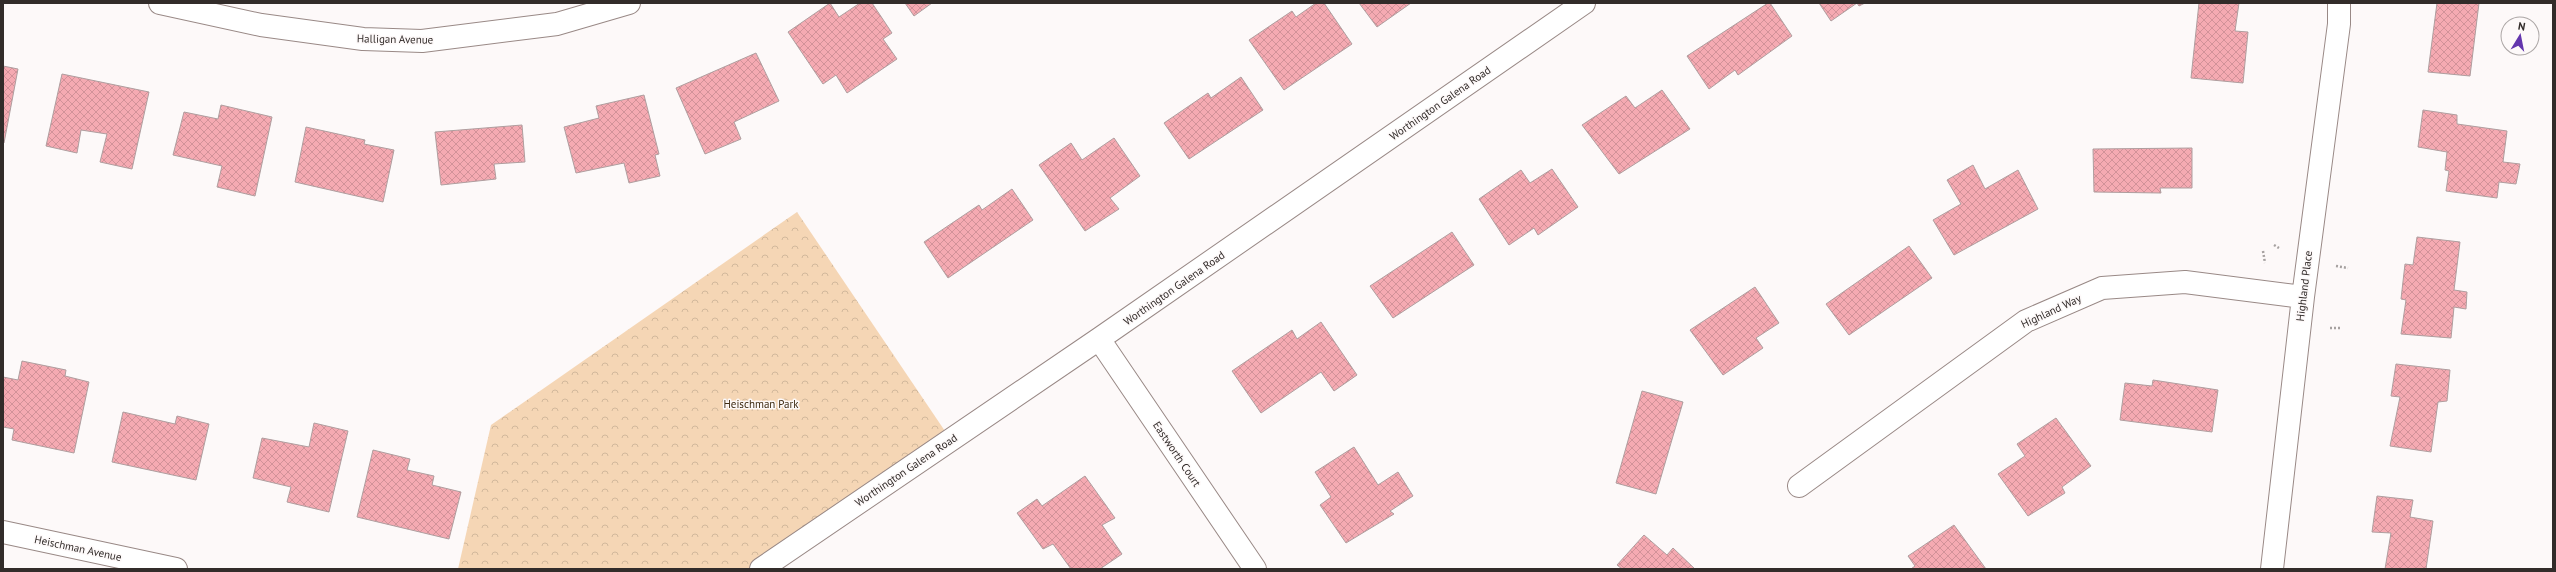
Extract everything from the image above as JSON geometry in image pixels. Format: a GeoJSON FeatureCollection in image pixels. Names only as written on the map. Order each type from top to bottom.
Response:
{"type":"FeatureCollection","features":[{"type":"Feature","properties":{"kind":"street","name":"Halligan Avenue"},"geometry":{"type":"LineString","coordinates":[[160,3],[261,25],[363,40],[422,41],[557,24],[629,3]]}},
{"type":"Feature","properties":{"kind":"street","name":"Worthington Galena Road"},"geometry":{"type":"LineString","coordinates":[[761,569],[1100,339],[1584,3]]}},
{"type":"Feature","properties":{"kind":"street","name":"Highland Place"},"geometry":{"type":"LineString","coordinates":[[2272,569],[2303,296],[2339,24],[2340,3]]}},
{"type":"Feature","properties":{"kind":"street","name":"Highland Way"},"geometry":{"type":"LineString","coordinates":[[1799,486],[2026,321],[2102,288],[2185,282],[2303,296]]}},
{"type":"Feature","properties":{"kind":"street","name":"Eastworth Court"},"geometry":{"type":"LineString","coordinates":[[1100,339],[1255,569]]}},
{"type":"Feature","properties":{"kind":"street","name":"Heischman Avenue"},"geometry":{"type":"LineString","coordinates":[[3,532],[176,569]]}},
{"type":"Feature","properties":{"kind":"path"},"geometry":{"type":"LineString","coordinates":[[2263,252],[2265,265]]}},
{"type":"Feature","properties":{"kind":"path"},"geometry":{"type":"LineString","coordinates":[[2332,266],[2348,268]]}},
{"type":"Feature","properties":{"kind":"green space","name":"Heischman Park"},"geometry":{"type":"Polygon","coordinates":[[[797,212],[951,440],[761,569],[458,569],[491,425],[797,212]]]}},
{"type":"Feature","properties":{"kind":"building"},"geometry":{"type":"Polygon","coordinates":[[[830,3],[839,17],[860,3],[872,3],[892,33],[883,39],[897,59],[847,93],[836,75],[823,84],[788,32],[830,3]]]}},
{"type":"Feature","properties":{"kind":"building"},"geometry":{"type":"Polygon","coordinates":[[[905,3],[932,3],[914,16],[905,3]]]}},
{"type":"Feature","properties":{"kind":"building"},"geometry":{"type":"Polygon","coordinates":[[[1316,3],[1324,3],[1352,44],[1284,90],[1249,40],[1292,11],[1296,17],[1316,3]]]}},
{"type":"Feature","properties":{"kind":"building"},"geometry":{"type":"Polygon","coordinates":[[[1359,3],[1411,3],[1377,27],[1359,3]]]}},
{"type":"Feature","properties":{"kind":"building"},"geometry":{"type":"Polygon","coordinates":[[[1770,3],[1792,36],[1738,75],[1735,70],[1709,89],[1687,56],[1770,3]]]}},
{"type":"Feature","properties":{"kind":"building"},"geometry":{"type":"Polygon","coordinates":[[[1819,3],[1857,3],[1831,21],[1819,3]]]}},
{"type":"Feature","properties":{"kind":"building"},"geometry":{"type":"Polygon","coordinates":[[[1857,3],[1865,3],[1859,6],[1857,3]]]}},
{"type":"Feature","properties":{"kind":"building"},"geometry":{"type":"Polygon","coordinates":[[[2199,3],[2239,3],[2235,31],[2248,32],[2243,83],[2191,78],[2199,3]]]}},
{"type":"Feature","properties":{"kind":"building"},"geometry":{"type":"Polygon","coordinates":[[[2437,3],[2479,3],[2470,76],[2428,72],[2437,3]]]}},
{"type":"Feature","properties":{"kind":"building"},"geometry":{"type":"Polygon","coordinates":[[[756,53],[779,101],[734,122],[741,139],[705,154],[676,88],[756,53]]]}},
{"type":"Feature","properties":{"kind":"building"},"geometry":{"type":"Polygon","coordinates":[[[3,66],[18,69],[4,143],[3,142],[3,66]]]}},
{"type":"Feature","properties":{"kind":"building"},"geometry":{"type":"Polygon","coordinates":[[[62,74],[149,92],[132,169],[100,162],[107,134],[81,130],[77,153],[46,146],[62,74]]]}},
{"type":"Feature","properties":{"kind":"building"},"geometry":{"type":"Polygon","coordinates":[[[1241,77],[1263,110],[1189,159],[1164,123],[1208,93],[1211,98],[1241,77]]]}},
{"type":"Feature","properties":{"kind":"building"},"geometry":{"type":"Polygon","coordinates":[[[1662,90],[1690,129],[1619,174],[1582,125],[1626,96],[1635,108],[1662,90]]]}},
{"type":"Feature","properties":{"kind":"building"},"geometry":{"type":"Polygon","coordinates":[[[644,95],[659,154],[655,155],[660,176],[629,183],[624,163],[576,173],[564,127],[599,118],[596,106],[644,95]]]}},
{"type":"Feature","properties":{"kind":"building"},"geometry":{"type":"Polygon","coordinates":[[[221,105],[272,117],[255,196],[217,187],[222,166],[173,155],[184,112],[218,119],[221,105]]]}},
{"type":"Feature","properties":{"kind":"building"},"geometry":{"type":"Polygon","coordinates":[[[2423,110],[2457,115],[2457,124],[2507,131],[2503,162],[2520,164],[2516,184],[2499,182],[2497,198],[2446,191],[2449,171],[2445,170],[2447,152],[2418,147],[2423,110]]]}},
{"type":"Feature","properties":{"kind":"building"},"geometry":{"type":"Polygon","coordinates":[[[522,125],[525,162],[494,164],[496,179],[441,185],[435,132],[522,125]]]}},
{"type":"Feature","properties":{"kind":"building"},"geometry":{"type":"Polygon","coordinates":[[[306,127],[365,140],[364,144],[394,150],[383,202],[295,182],[306,127]]]}},
{"type":"Feature","properties":{"kind":"building"},"geometry":{"type":"Polygon","coordinates":[[[1114,138],[1140,176],[1110,198],[1119,209],[1085,231],[1039,165],[1071,143],[1082,160],[1114,138]]]}},
{"type":"Feature","properties":{"kind":"building"},"geometry":{"type":"Polygon","coordinates":[[[2192,148],[2192,188],[2160,188],[2161,193],[2094,192],[2093,149],[2192,148]]]}},
{"type":"Feature","properties":{"kind":"building"},"geometry":{"type":"Polygon","coordinates":[[[1973,165],[1985,189],[2018,170],[2038,209],[1954,255],[1933,220],[1961,204],[1947,180],[1973,165]]]}},
{"type":"Feature","properties":{"kind":"building"},"geometry":{"type":"Polygon","coordinates":[[[1552,169],[1578,207],[1538,235],[1534,228],[1509,245],[1479,199],[1521,170],[1530,183],[1552,169]]]}},
{"type":"Feature","properties":{"kind":"building"},"geometry":{"type":"Polygon","coordinates":[[[1012,189],[1033,220],[948,278],[924,242],[979,205],[982,210],[1012,189]]]}},
{"type":"Feature","properties":{"kind":"building"},"geometry":{"type":"Polygon","coordinates":[[[1452,232],[1474,265],[1393,318],[1370,286],[1452,232]]]}},
{"type":"Feature","properties":{"kind":"building"},"geometry":{"type":"Polygon","coordinates":[[[2417,237],[2460,242],[2454,290],[2467,292],[2466,309],[2454,307],[2451,338],[2401,334],[2406,300],[2401,299],[2405,264],[2413,265],[2417,237]]]}},
{"type":"Feature","properties":{"kind":"building"},"geometry":{"type":"Polygon","coordinates":[[[1909,246],[1932,278],[1849,335],[1826,304],[1909,246]]]}},
{"type":"Feature","properties":{"kind":"building"},"geometry":{"type":"Polygon","coordinates":[[[1755,287],[1779,323],[1756,338],[1763,348],[1723,375],[1690,330],[1755,287]]]}},
{"type":"Feature","properties":{"kind":"building"},"geometry":{"type":"Polygon","coordinates":[[[1321,322],[1357,375],[1334,391],[1321,372],[1261,413],[1232,371],[1292,330],[1297,339],[1321,322]]]}},
{"type":"Feature","properties":{"kind":"building"},"geometry":{"type":"Polygon","coordinates":[[[22,361],[66,370],[65,376],[89,382],[74,453],[12,440],[14,429],[3,427],[3,377],[18,380],[22,361]]]}},
{"type":"Feature","properties":{"kind":"building"},"geometry":{"type":"Polygon","coordinates":[[[2396,364],[2450,370],[2447,401],[2438,402],[2431,452],[2390,446],[2400,397],[2391,396],[2396,364]]]}},
{"type":"Feature","properties":{"kind":"building"},"geometry":{"type":"Polygon","coordinates":[[[2153,380],[2218,390],[2212,432],[2120,420],[2125,383],[2152,386],[2153,380]]]}},
{"type":"Feature","properties":{"kind":"building"},"geometry":{"type":"Polygon","coordinates":[[[1642,391],[1683,402],[1656,494],[1616,483],[1642,391]]]}},
{"type":"Feature","properties":{"kind":"building"},"geometry":{"type":"Polygon","coordinates":[[[123,412],[175,424],[177,416],[209,424],[196,480],[112,462],[123,412]]]}},
{"type":"Feature","properties":{"kind":"building"},"geometry":{"type":"Polygon","coordinates":[[[2056,418],[2091,466],[2062,487],[2065,493],[2028,516],[1998,474],[2025,456],[2017,444],[2056,418]]]}},
{"type":"Feature","properties":{"kind":"building"},"geometry":{"type":"Polygon","coordinates":[[[314,423],[348,431],[329,512],[287,502],[291,487],[253,478],[262,438],[309,447],[314,423]]]}},
{"type":"Feature","properties":{"kind":"building"},"geometry":{"type":"Polygon","coordinates":[[[1354,447],[1378,485],[1398,472],[1413,496],[1390,511],[1394,514],[1346,543],[1320,505],[1331,497],[1315,472],[1354,447]]]}},
{"type":"Feature","properties":{"kind":"building"},"geometry":{"type":"Polygon","coordinates":[[[373,450],[410,459],[407,470],[434,476],[432,485],[461,492],[449,539],[357,517],[373,450]]]}},
{"type":"Feature","properties":{"kind":"building"},"geometry":{"type":"Polygon","coordinates":[[[1085,476],[1115,518],[1102,525],[1122,554],[1100,569],[1071,569],[1053,544],[1043,549],[1017,513],[1037,499],[1042,506],[1085,476]]]}},
{"type":"Feature","properties":{"kind":"building"},"geometry":{"type":"Polygon","coordinates":[[[2377,496],[2413,500],[2410,517],[2433,521],[2426,569],[2385,569],[2391,533],[2372,532],[2377,496]]]}},
{"type":"Feature","properties":{"kind":"building"},"geometry":{"type":"Polygon","coordinates":[[[1954,525],[1986,569],[1911,569],[1915,566],[1908,556],[1954,525]]]}},
{"type":"Feature","properties":{"kind":"building"},"geometry":{"type":"Polygon","coordinates":[[[1644,535],[1667,555],[1673,548],[1695,569],[1622,569],[1617,565],[1644,535]]]}}]}
